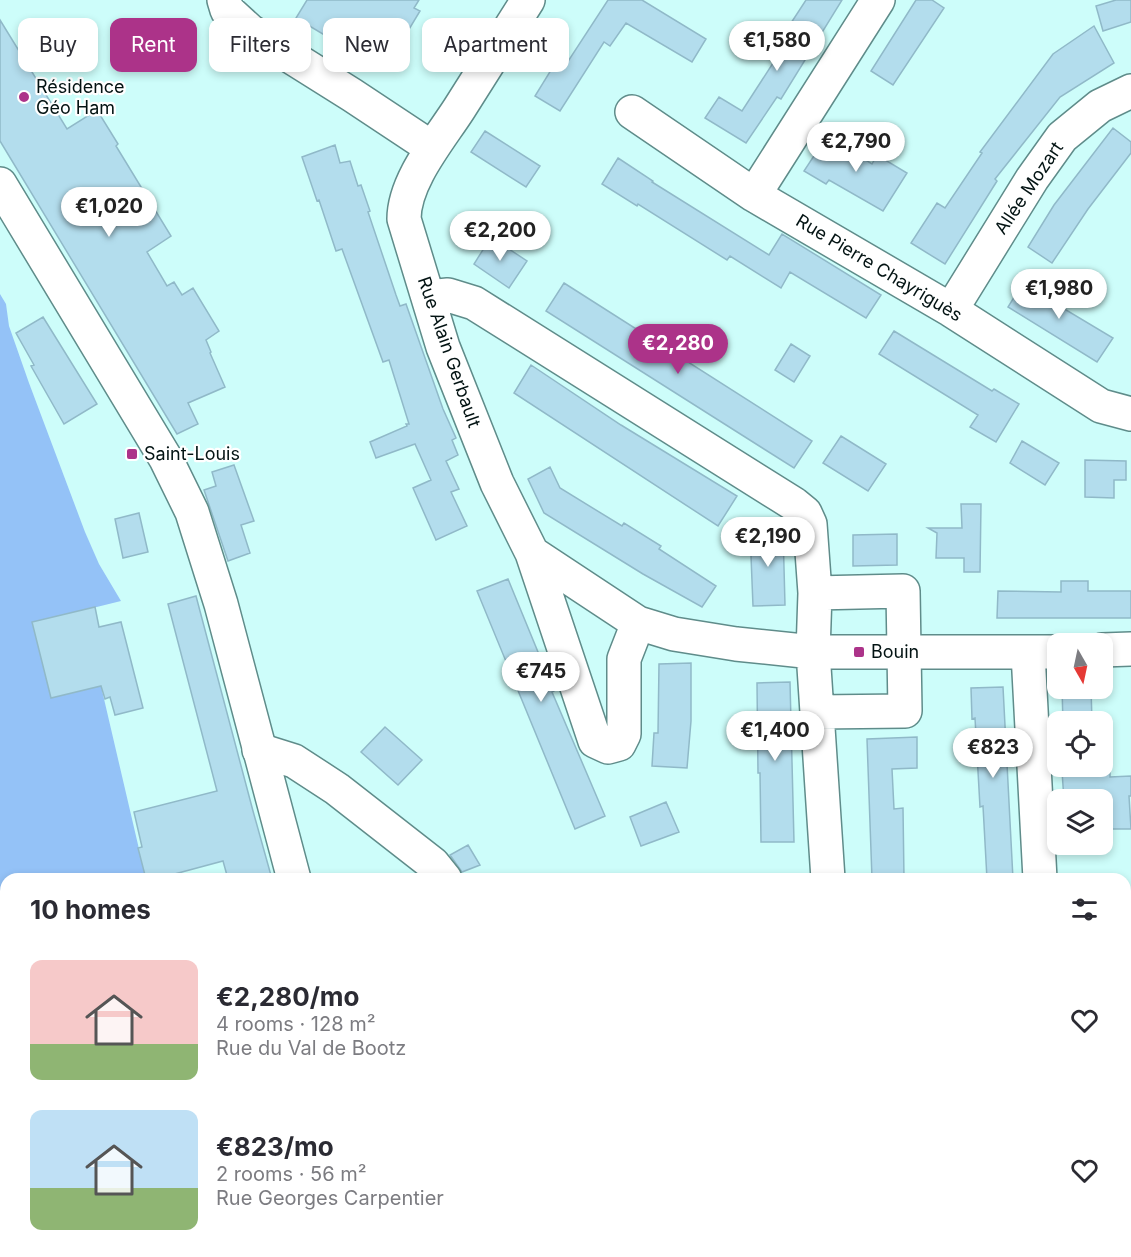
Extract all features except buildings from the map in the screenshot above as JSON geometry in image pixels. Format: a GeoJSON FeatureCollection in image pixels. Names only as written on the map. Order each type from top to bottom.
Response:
{"type":"FeatureCollection","features":[{"type":"Feature","properties":{"kind":"street"},"geometry":{"type":"LineString","coordinates":[[224,0],[227,10],[250,31],[432,148]]}},
{"type":"Feature","properties":{"kind":"street","name":"Rue Alain Gerbault"},"geometry":{"type":"LineString","coordinates":[[528,0],[432,148],[411,188],[404,207],[404,219],[443,347],[497,483],[532,553],[595,741],[608,747],[619,744],[624,734],[624,659],[638,623]]}},
{"type":"Feature","properties":{"kind":"street"},"geometry":{"type":"LineString","coordinates":[[754,195],[878,0]]}},
{"type":"Feature","properties":{"kind":"street","name":"Allée Mozart"},"geometry":{"type":"LineString","coordinates":[[951,310],[1032,179],[1062,137],[1100,106],[1131,91]]}},
{"type":"Feature","properties":{"kind":"street","name":"Rue Pierre Chayriguès"},"geometry":{"type":"LineString","coordinates":[[632,112],[754,195],[951,310],[1101,406],[1131,414]]}},
{"type":"Feature","properties":{"kind":"street"},"geometry":{"type":"LineString","coordinates":[[0,184],[166,459],[192,512],[221,604],[292,873]]}},
{"type":"Feature","properties":{"kind":"street"},"geometry":{"type":"LineString","coordinates":[[428,297],[448,295],[474,303],[805,513],[810,524],[815,593],[813,652],[828,873]]}},
{"type":"Feature","properties":{"kind":"street","name":"Rue Alain Gerbault"},"geometry":{"type":"LineString","coordinates":[[532,553],[638,623],[674,634],[736,644],[813,652],[1043,652]]}},
{"type":"Feature","properties":{"kind":"street"},"geometry":{"type":"LineString","coordinates":[[815,593],[903,591],[905,711],[817,712]]}},
{"type":"Feature","properties":{"kind":"street"},"geometry":{"type":"LineString","coordinates":[[1113,650],[1131,649]]}},
{"type":"Feature","properties":{"kind":"street"},"geometry":{"type":"LineString","coordinates":[[1040,873],[1043,652]]}},
{"type":"Feature","properties":{"kind":"street"},"geometry":{"type":"LineString","coordinates":[[259,750],[294,761],[337,789],[433,864],[440,873]]}},
{"type":"Feature","properties":{"kind":"water"},"geometry":{"type":"Polygon","coordinates":[[[0,294],[6,304],[9,326],[29,383],[85,532],[99,564],[121,601],[32,623],[51,698],[101,686],[145,873],[0,873],[0,294]]]}},
{"type":"Feature","properties":{"kind":"place","name":"Résidence Géo Ham"},"geometry":{"type":"Point","coordinates":[24,97]}},
{"type":"Feature","properties":{"kind":"place","name":"Saint-Louis"},"geometry":{"type":"Point","coordinates":[132,454]}},
{"type":"Feature","properties":{"kind":"place","name":"Bouin"},"geometry":{"type":"Point","coordinates":[859,652]}}]}
